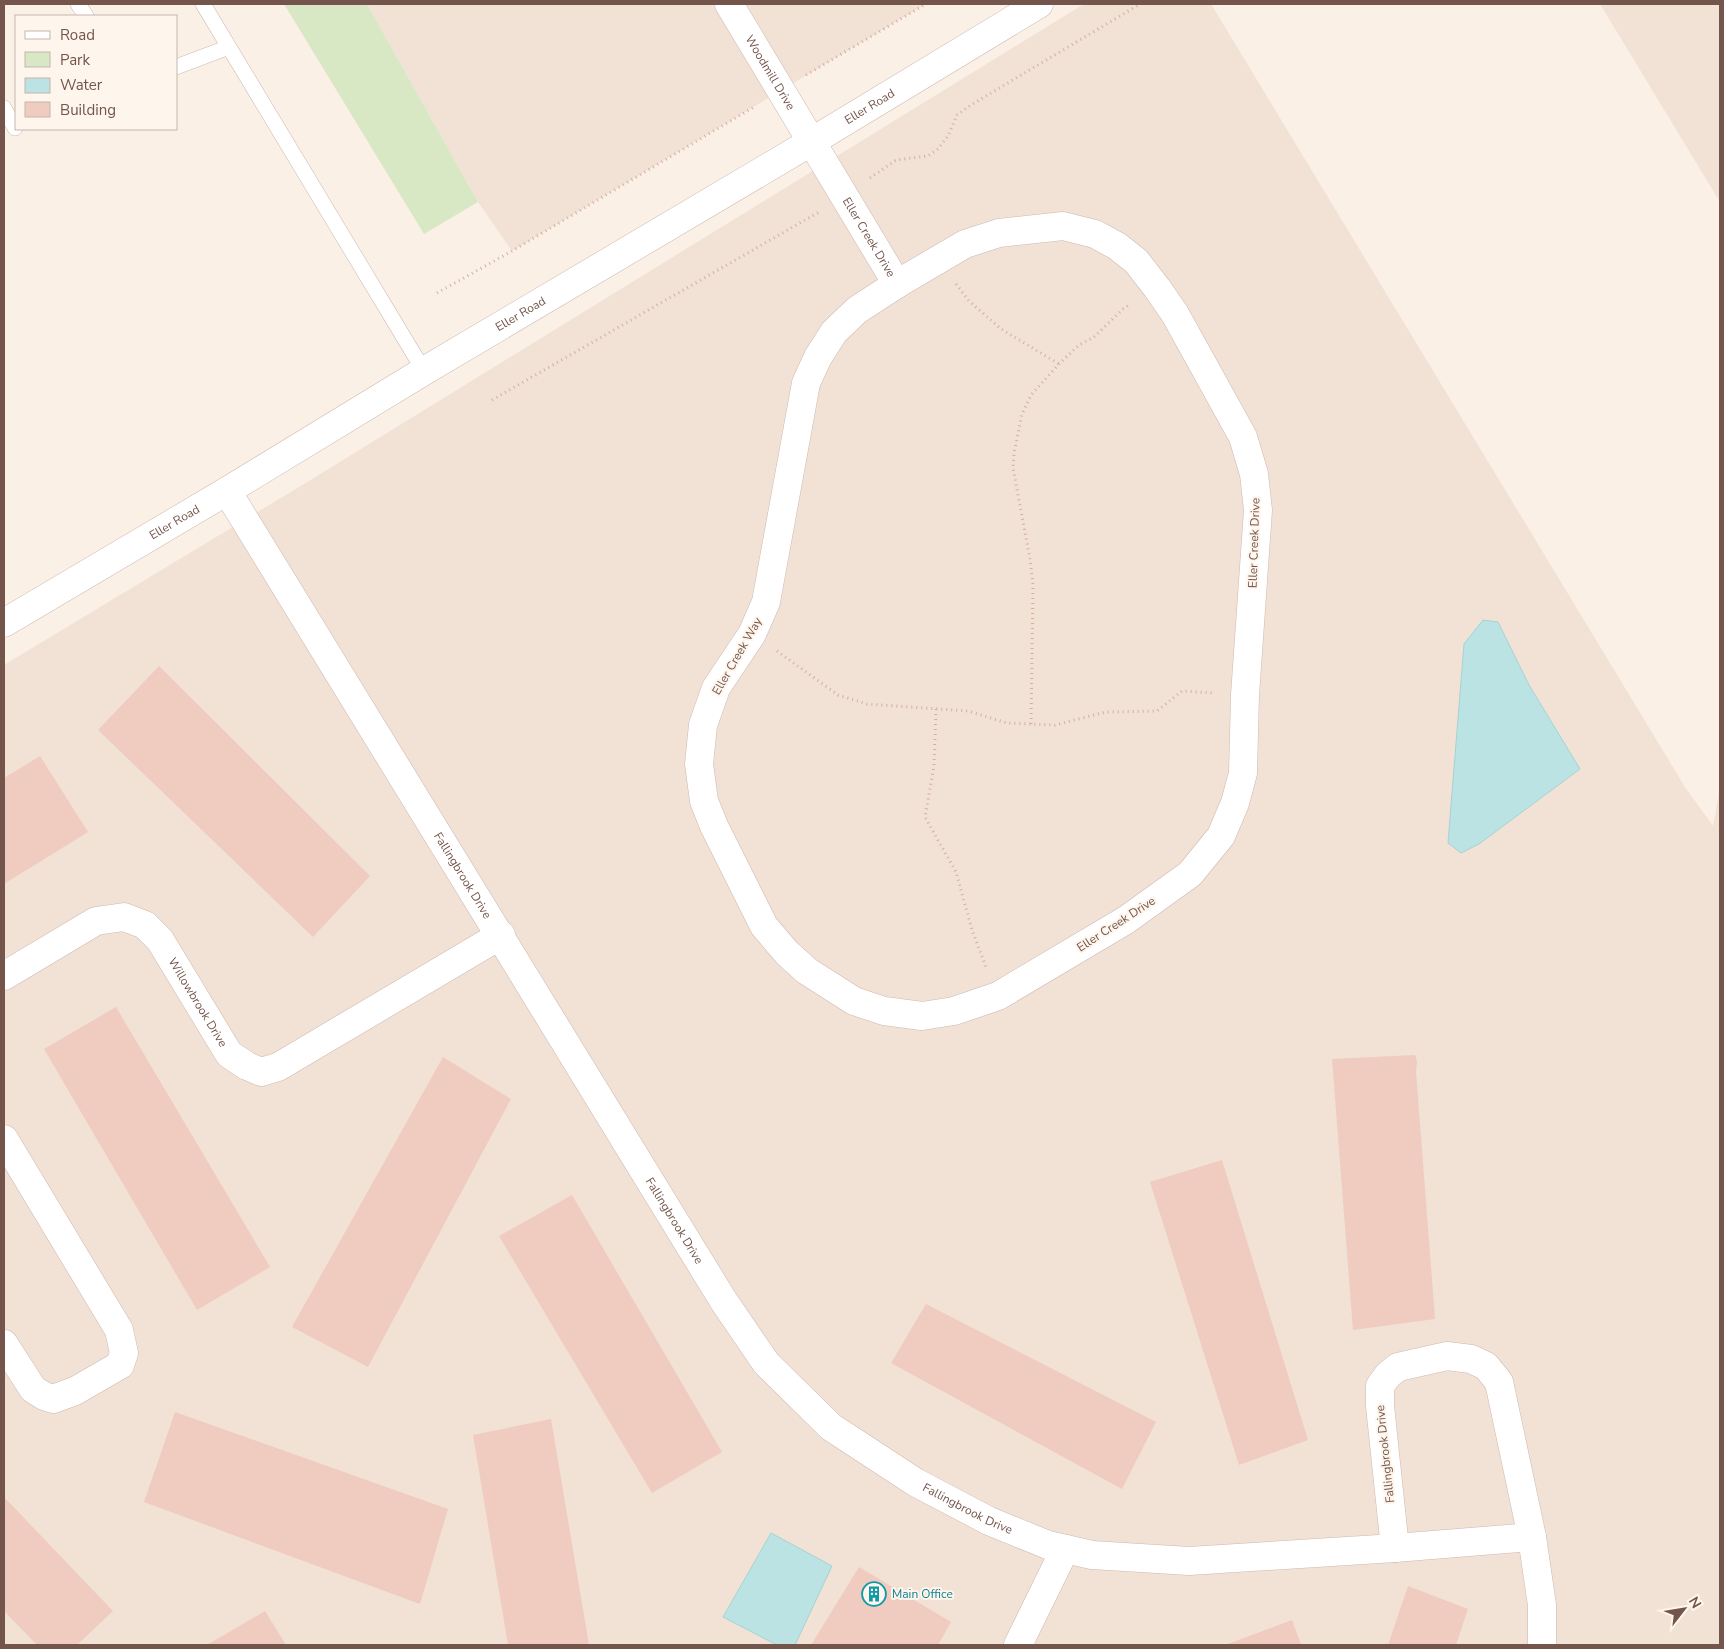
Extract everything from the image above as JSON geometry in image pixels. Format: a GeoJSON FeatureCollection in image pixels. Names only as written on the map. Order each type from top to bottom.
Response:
{"type":"FeatureCollection","features":[{"type":"Feature","properties":{"kind":"street","name":"Woodmill Drive"},"geometry":{"type":"LineString","coordinates":[[729,4],[811,142]]}},
{"type":"Feature","properties":{"kind":"street","name":"Eller Road"},"geometry":{"type":"LineString","coordinates":[[4,623],[227,492],[424,371],[811,142],[1039,4]]}},
{"type":"Feature","properties":{"kind":"street","name":"Eller Creek Drive"},"geometry":{"type":"LineString","coordinates":[[811,142],[897,284],[965,244],[999,233],[1063,226],[1095,234],[1117,246],[1136,261],[1175,314],[1243,437],[1254,474],[1258,510],[1245,695],[1243,773],[1235,803],[1221,836],[1190,874],[1126,920],[990,999]]}},
{"type":"Feature","properties":{"kind":"street","name":"Eller Creek Way"},"geometry":{"type":"LineString","coordinates":[[897,284],[858,310],[834,332],[818,357],[806,383],[766,602],[752,634],[716,688],[703,725],[699,764],[704,801],[714,826],[764,926],[787,953],[807,971],[854,1001],[884,1011],[922,1016],[954,1011],[990,999]]}},
{"type":"Feature","properties":{"kind":"street","name":"Fallingbrook Drive"},"geometry":{"type":"LineString","coordinates":[[227,492],[501,935],[723,1300],[766,1363],[831,1427],[915,1482],[990,1521],[1048,1545],[1092,1554],[1189,1561],[1532,1537]]}},
{"type":"Feature","properties":{"kind":"street","name":"Willowbrook Drive"},"geometry":{"type":"LineString","coordinates":[[4,976],[96,921],[124,917],[145,925],[160,940],[229,1054],[247,1066],[261,1072],[278,1067],[501,935]]}},
{"type":"Feature","properties":{"kind":"street"},"geometry":{"type":"LineString","coordinates":[[4,1138],[120,1330],[124,1353],[120,1365],[75,1390],[53,1399],[33,1389],[4,1344]]}},
{"type":"Feature","properties":{"kind":"street","name":"Fallingbrook Drive"},"geometry":{"type":"LineString","coordinates":[[1395,1548],[1380,1406],[1380,1386],[1388,1374],[1398,1367],[1447,1356],[1471,1358],[1486,1366],[1499,1382],[1532,1537],[1542,1604],[1542,1645]]}},
{"type":"Feature","properties":{"kind":"street"},"geometry":{"type":"LineString","coordinates":[[1018,1645],[1065,1549]]}},
{"type":"Feature","properties":{"kind":"lane"},"geometry":{"type":"LineString","coordinates":[[78,4],[85,15]]}},
{"type":"Feature","properties":{"kind":"lane"},"geometry":{"type":"LineString","coordinates":[[203,4],[424,371]]}},
{"type":"Feature","properties":{"kind":"lane"},"geometry":{"type":"LineString","coordinates":[[178,66],[229,47]]}},
{"type":"Feature","properties":{"kind":"lane"},"geometry":{"type":"LineString","coordinates":[[4,108],[12,128]]}},
{"type":"Feature","properties":{"kind":"path"},"geometry":{"type":"LineString","coordinates":[[840,55],[926,4]]}},
{"type":"Feature","properties":{"kind":"path"},"geometry":{"type":"LineString","coordinates":[[896,160],[928,156],[938,149],[948,136],[957,115],[1140,4]]}},
{"type":"Feature","properties":{"kind":"path"},"geometry":{"type":"LineString","coordinates":[[437,294],[512,252],[732,120]]}},
{"type":"Feature","properties":{"kind":"path"},"geometry":{"type":"LineString","coordinates":[[492,400],[808,218]]}},
{"type":"Feature","properties":{"kind":"path"},"geometry":{"type":"LineString","coordinates":[[937,260],[970,301],[1001,329],[1058,364]]}},
{"type":"Feature","properties":{"kind":"path"},"geometry":{"type":"LineString","coordinates":[[1031,724],[1033,585],[1013,468],[1022,414],[1031,395],[1058,364],[1079,344],[1094,337],[1123,309],[1157,288]]}},
{"type":"Feature","properties":{"kind":"path"},"geometry":{"type":"LineString","coordinates":[[752,634],[838,695],[867,704],[968,711],[1007,723],[1055,725],[1106,712],[1157,711],[1182,691],[1245,695]]}},
{"type":"Feature","properties":{"kind":"path"},"geometry":{"type":"LineString","coordinates":[[936,708],[934,766],[925,817],[956,872],[990,999]]}},
{"type":"Feature","properties":{"kind":"shaded area"},"geometry":{"type":"Polygon","coordinates":[[[367,4],[926,4],[512,251],[478,202],[367,4]]]}},
{"type":"Feature","properties":{"kind":"shaded area"},"geometry":{"type":"Polygon","coordinates":[[[1084,4],[1211,4],[1685,787],[1713,826],[1720,788],[1720,1645],[4,1645],[4,665],[304,484],[1084,4]]]}},
{"type":"Feature","properties":{"kind":"shaded area"},"geometry":{"type":"Polygon","coordinates":[[[1600,4],[1720,4],[1720,202],[1600,4]]]}},
{"type":"Feature","properties":{"kind":"green space"},"geometry":{"type":"Polygon","coordinates":[[[284,4],[367,4],[478,202],[424,234],[284,4]]]}},
{"type":"Feature","properties":{"kind":"water"},"geometry":{"type":"Polygon","coordinates":[[[1483,620],[1498,622],[1529,685],[1580,769],[1479,844],[1461,853],[1448,843],[1464,644],[1483,620]]]}},
{"type":"Feature","properties":{"kind":"water"},"geometry":{"type":"Polygon","coordinates":[[[771,1533],[832,1566],[795,1645],[777,1645],[723,1617],[771,1533]]]}},
{"type":"Feature","properties":{"kind":"building"},"geometry":{"type":"Polygon","coordinates":[[[159,666],[370,876],[313,937],[98,730],[159,666]]]}},
{"type":"Feature","properties":{"kind":"building"},"geometry":{"type":"Polygon","coordinates":[[[40,756],[88,832],[4,884],[4,778],[40,756]]]}},
{"type":"Feature","properties":{"kind":"building"},"geometry":{"type":"Polygon","coordinates":[[[116,1007],[270,1267],[197,1310],[44,1049],[116,1007]]]}},
{"type":"Feature","properties":{"kind":"building"},"geometry":{"type":"Polygon","coordinates":[[[1415,1055],[1417,1061],[1416,1072],[1435,1319],[1353,1330],[1332,1059],[1415,1055]]]}},
{"type":"Feature","properties":{"kind":"building"},"geometry":{"type":"Polygon","coordinates":[[[443,1057],[511,1099],[368,1367],[292,1327],[443,1057]]]}},
{"type":"Feature","properties":{"kind":"building"},"geometry":{"type":"Polygon","coordinates":[[[1222,1160],[1308,1440],[1239,1465],[1150,1182],[1222,1160]]]}},
{"type":"Feature","properties":{"kind":"building"},"geometry":{"type":"Polygon","coordinates":[[[572,1195],[722,1452],[652,1493],[499,1236],[572,1195]]]}},
{"type":"Feature","properties":{"kind":"building"},"geometry":{"type":"Polygon","coordinates":[[[926,1304],[1156,1422],[1122,1489],[891,1363],[926,1304]]]}},
{"type":"Feature","properties":{"kind":"building"},"geometry":{"type":"Polygon","coordinates":[[[175,1412],[448,1509],[420,1604],[144,1502],[175,1412]]]}},
{"type":"Feature","properties":{"kind":"building"},"geometry":{"type":"Polygon","coordinates":[[[551,1419],[589,1645],[508,1645],[473,1435],[551,1419]]]}},
{"type":"Feature","properties":{"kind":"building"},"geometry":{"type":"Polygon","coordinates":[[[4,1497],[113,1611],[77,1645],[37,1645],[4,1611],[4,1497]]]}},
{"type":"Feature","properties":{"kind":"building","name":"Main Office"},"geometry":{"type":"Polygon","coordinates":[[[859,1567],[951,1622],[938,1645],[811,1645],[859,1567]]]}},
{"type":"Feature","properties":{"kind":"building"},"geometry":{"type":"Polygon","coordinates":[[[1408,1586],[1468,1609],[1456,1645],[1388,1645],[1408,1586]]]}},
{"type":"Feature","properties":{"kind":"building"},"geometry":{"type":"Polygon","coordinates":[[[265,1611],[286,1645],[207,1645],[265,1611]]]}},
{"type":"Feature","properties":{"kind":"building"},"geometry":{"type":"Polygon","coordinates":[[[1292,1620],[1301,1645],[1225,1645],[1292,1620]]]}},
{"type":"Feature","properties":{"kind":"place","name":"Main Office"},"geometry":{"type":"Point","coordinates":[874,1594]}}]}
